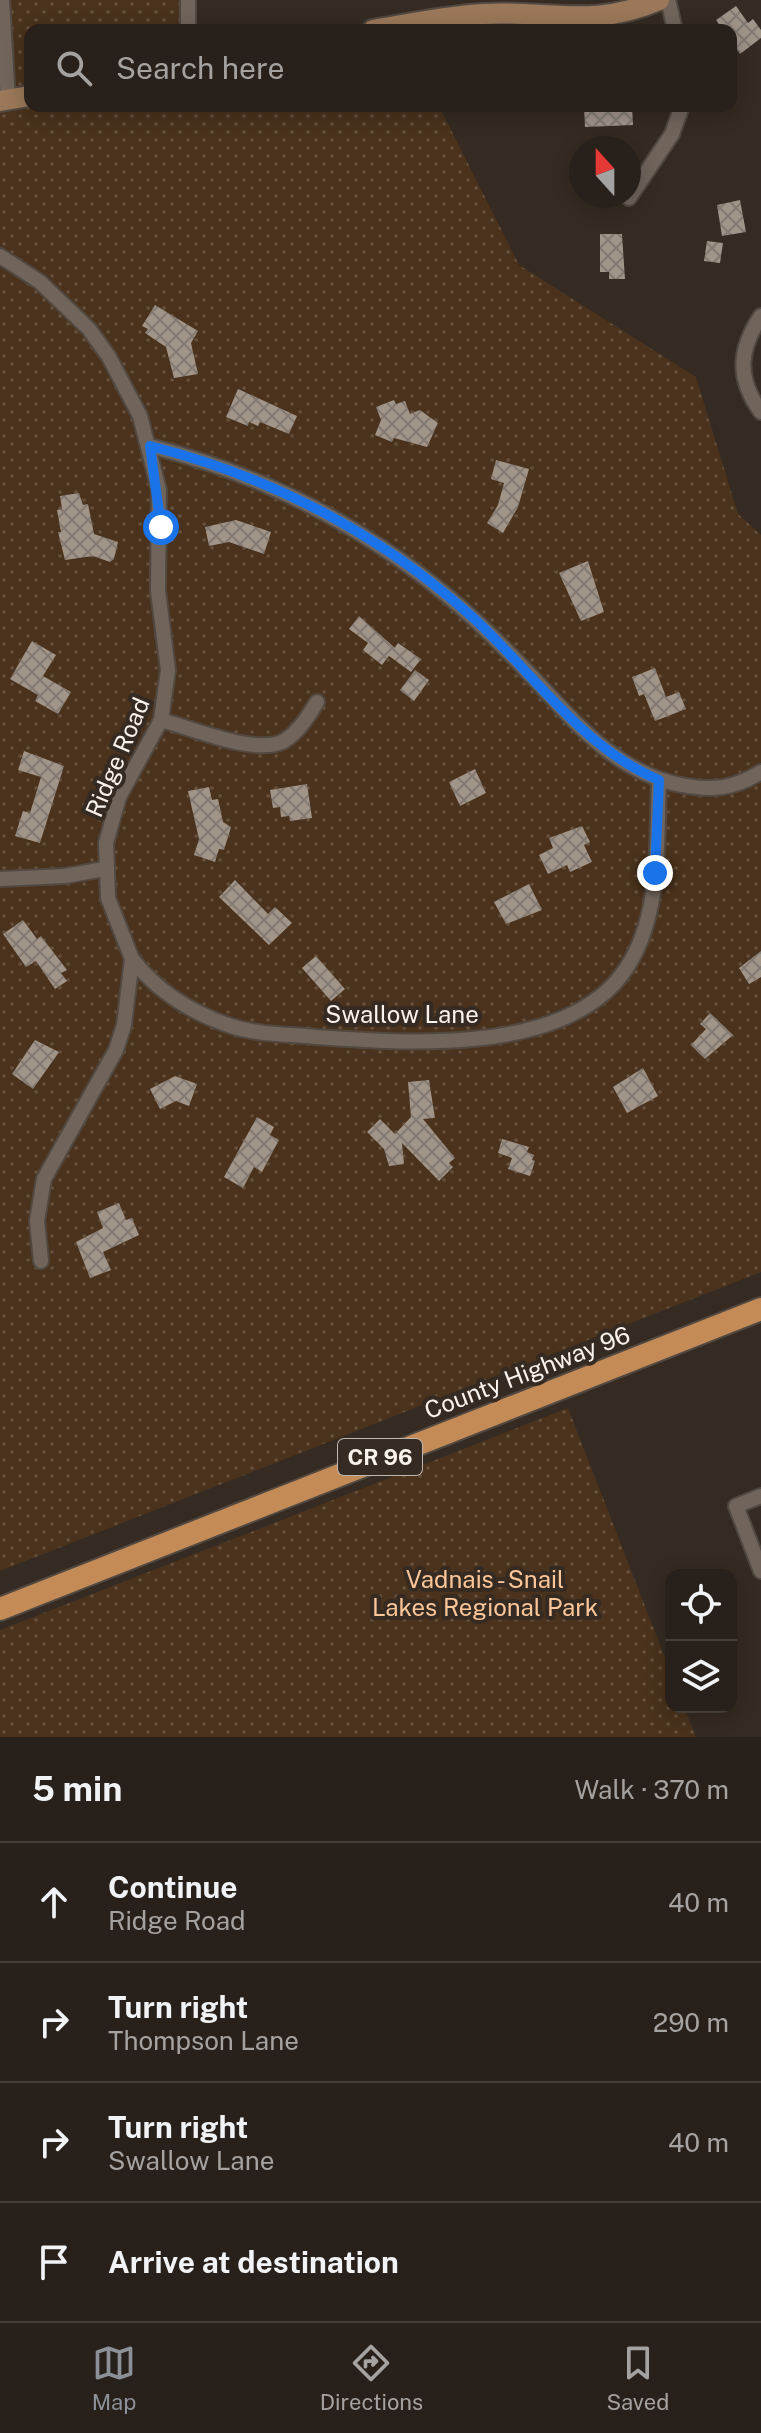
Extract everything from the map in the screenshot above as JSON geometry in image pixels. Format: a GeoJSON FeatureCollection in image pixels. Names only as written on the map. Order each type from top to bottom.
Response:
{"type":"FeatureCollection","features":[{"type":"Feature","properties":{"kind":"main road","name":"County Highway 96"},"geometry":{"type":"LineString","coordinates":[[0,1609],[761,1309]]}},
{"type":"Feature","properties":{"kind":"street"},"geometry":{"type":"LineString","coordinates":[[2,0],[4,100],[24,97]]}},
{"type":"Feature","properties":{"kind":"street"},"geometry":{"type":"LineString","coordinates":[[188,0],[188,24]]}},
{"type":"Feature","properties":{"kind":"street"},"geometry":{"type":"LineString","coordinates":[[414,24],[483,14],[591,18],[659,0]]}},
{"type":"Feature","properties":{"kind":"street"},"geometry":{"type":"LineString","coordinates":[[668,0],[674,24]]}},
{"type":"Feature","properties":{"kind":"street"},"geometry":{"type":"LineString","coordinates":[[641,180],[672,134],[680,112]]}},
{"type":"Feature","properties":{"kind":"street","name":"Ridge Road"},"geometry":{"type":"LineString","coordinates":[[0,256],[40,282],[89,329],[127,387],[150,446],[159,490],[158,591],[168,670],[161,720],[119,797],[108,831],[104,869],[114,919],[132,959],[130,993],[116,1050],[44,1179],[37,1221],[41,1261]]}},
{"type":"Feature","properties":{"kind":"street"},"geometry":{"type":"LineString","coordinates":[[761,316],[745,340],[743,352],[746,387],[761,412]]}},
{"type":"Feature","properties":{"kind":"street"},"geometry":{"type":"LineString","coordinates":[[150,446],[243,475],[314,508],[381,546],[469,614],[612,756],[659,780],[704,789],[728,789],[761,772]]}},
{"type":"Feature","properties":{"kind":"street"},"geometry":{"type":"LineString","coordinates":[[161,720],[248,744],[274,746],[288,739],[317,702]]}},
{"type":"Feature","properties":{"kind":"street","name":"Swallow Lane"},"geometry":{"type":"LineString","coordinates":[[132,959],[151,983],[187,1006],[234,1027],[258,1032],[403,1041],[488,1037],[533,1029],[579,1010],[613,984],[641,942],[654,885],[659,780]]}},
{"type":"Feature","properties":{"kind":"street"},"geometry":{"type":"LineString","coordinates":[[0,879],[65,876],[104,869]]}},
{"type":"Feature","properties":{"kind":"street"},"geometry":{"type":"LineString","coordinates":[[761,1496],[736,1506],[761,1571]]}},
{"type":"Feature","properties":{"kind":"green space"},"geometry":{"type":"Polygon","coordinates":[[[0,0],[180,0],[179,24],[24,24],[24,112],[442,112],[519,265],[696,377],[738,514],[761,535],[761,1272],[0,1571],[0,0]]]}},
{"type":"Feature","properties":{"kind":"green space","name":"Vadnais - Snail Lakes Regional Park"},"geometry":{"type":"Polygon","coordinates":[[[568,1408],[665,1658],[665,1713],[686,1713],[696,1737],[0,1737],[0,1630],[568,1408]]]}},
{"type":"Feature","properties":{"kind":"building"},"geometry":{"type":"Polygon","coordinates":[[[736,6],[748,23],[753,19],[761,30],[761,38],[740,54],[737,50],[737,24],[719,24],[716,20],[736,6]]]}},
{"type":"Feature","properties":{"kind":"building"},"geometry":{"type":"Polygon","coordinates":[[[584,112],[632,112],[633,125],[585,127],[584,112]]]}},
{"type":"Feature","properties":{"kind":"building"},"geometry":{"type":"Polygon","coordinates":[[[740,200],[746,232],[722,236],[717,205],[740,200]]]}},
{"type":"Feature","properties":{"kind":"building"},"geometry":{"type":"Polygon","coordinates":[[[600,234],[622,234],[625,279],[609,279],[609,272],[600,272],[600,234]]]}},
{"type":"Feature","properties":{"kind":"building"},"geometry":{"type":"Polygon","coordinates":[[[707,241],[723,243],[720,263],[704,261],[707,241]]]}},
{"type":"Feature","properties":{"kind":"building"},"geometry":{"type":"Polygon","coordinates":[[[155,305],[198,331],[191,343],[198,374],[174,378],[166,347],[145,333],[148,329],[142,326],[155,305]]]}},
{"type":"Feature","properties":{"kind":"building"},"geometry":{"type":"Polygon","coordinates":[[[238,389],[297,416],[289,434],[260,422],[258,426],[249,422],[248,426],[226,417],[238,389]]]}},
{"type":"Feature","properties":{"kind":"building"},"geometry":{"type":"Polygon","coordinates":[[[394,400],[396,404],[405,401],[410,414],[420,410],[438,423],[427,447],[394,438],[392,442],[375,435],[381,420],[376,407],[394,400]]]}},
{"type":"Feature","properties":{"kind":"building"},"geometry":{"type":"Polygon","coordinates":[[[496,460],[529,469],[518,507],[503,533],[487,523],[498,505],[504,483],[491,479],[496,460]]]}},
{"type":"Feature","properties":{"kind":"building"},"geometry":{"type":"Polygon","coordinates":[[[79,493],[83,505],[88,504],[94,534],[118,542],[114,559],[110,562],[93,556],[65,560],[58,532],[61,532],[57,510],[62,509],[60,496],[79,493]]]}},
{"type":"Feature","properties":{"kind":"building"},"geometry":{"type":"Polygon","coordinates":[[[236,520],[271,532],[264,554],[229,542],[209,546],[205,527],[236,520]]]}},
{"type":"Feature","properties":{"kind":"building"},"geometry":{"type":"Polygon","coordinates":[[[588,561],[604,612],[581,621],[559,573],[588,561]]]}},
{"type":"Feature","properties":{"kind":"building"},"geometry":{"type":"Polygon","coordinates":[[[359,616],[395,648],[382,665],[363,650],[368,643],[349,629],[359,616]]]}},
{"type":"Feature","properties":{"kind":"building"},"geometry":{"type":"Polygon","coordinates":[[[32,641],[56,655],[43,676],[71,692],[58,714],[35,701],[38,695],[10,679],[32,641]]]}},
{"type":"Feature","properties":{"kind":"building"},"geometry":{"type":"Polygon","coordinates":[[[398,643],[421,659],[411,672],[389,656],[398,643]]]}},
{"type":"Feature","properties":{"kind":"building"},"geometry":{"type":"Polygon","coordinates":[[[655,668],[666,697],[679,692],[686,709],[655,721],[644,694],[639,696],[632,677],[655,668]]]}},
{"type":"Feature","properties":{"kind":"building"},"geometry":{"type":"Polygon","coordinates":[[[415,670],[429,680],[414,701],[400,690],[415,670]]]}},
{"type":"Feature","properties":{"kind":"building"},"geometry":{"type":"Polygon","coordinates":[[[24,751],[64,766],[40,843],[15,836],[23,811],[30,813],[41,777],[18,770],[24,751]]]}},
{"type":"Feature","properties":{"kind":"building"},"geometry":{"type":"Polygon","coordinates":[[[475,769],[486,793],[460,806],[449,782],[475,769]]]}},
{"type":"Feature","properties":{"kind":"building"},"geometry":{"type":"Polygon","coordinates":[[[307,784],[312,818],[290,821],[289,816],[281,817],[280,807],[273,808],[270,790],[307,784]]]}},
{"type":"Feature","properties":{"kind":"building"},"geometry":{"type":"Polygon","coordinates":[[[209,787],[212,800],[218,799],[223,822],[231,827],[224,850],[219,849],[215,862],[194,855],[199,839],[188,791],[209,787]]]}},
{"type":"Feature","properties":{"kind":"building"},"geometry":{"type":"Polygon","coordinates":[[[582,826],[590,842],[584,845],[592,862],[570,872],[567,865],[548,874],[539,855],[553,848],[549,838],[582,826]]]}},
{"type":"Feature","properties":{"kind":"building"},"geometry":{"type":"Polygon","coordinates":[[[235,880],[268,914],[275,907],[292,923],[269,945],[219,897],[235,880]]]}},
{"type":"Feature","properties":{"kind":"building"},"geometry":{"type":"Polygon","coordinates":[[[529,884],[542,910],[506,924],[494,902],[529,884]]]}},
{"type":"Feature","properties":{"kind":"building"},"geometry":{"type":"Polygon","coordinates":[[[23,920],[37,939],[41,936],[67,970],[61,973],[67,981],[55,989],[36,961],[26,967],[3,934],[23,920]]]}},
{"type":"Feature","properties":{"kind":"building"},"geometry":{"type":"Polygon","coordinates":[[[761,951],[761,977],[749,984],[739,968],[761,951]]]}},
{"type":"Feature","properties":{"kind":"building"},"geometry":{"type":"Polygon","coordinates":[[[316,956],[345,989],[331,1001],[302,968],[316,956]]]}},
{"type":"Feature","properties":{"kind":"building"},"geometry":{"type":"Polygon","coordinates":[[[710,1013],[733,1035],[705,1059],[691,1045],[706,1029],[700,1024],[710,1013]]]}},
{"type":"Feature","properties":{"kind":"building"},"geometry":{"type":"Polygon","coordinates":[[[35,1040],[59,1052],[33,1089],[12,1074],[35,1040]]]}},
{"type":"Feature","properties":{"kind":"building"},"geometry":{"type":"Polygon","coordinates":[[[643,1068],[658,1096],[627,1113],[613,1087],[643,1068]]]}},
{"type":"Feature","properties":{"kind":"building"},"geometry":{"type":"Polygon","coordinates":[[[175,1076],[197,1084],[189,1106],[176,1101],[160,1109],[150,1089],[175,1076]]]}},
{"type":"Feature","properties":{"kind":"building"},"geometry":{"type":"Polygon","coordinates":[[[429,1080],[435,1118],[423,1119],[455,1158],[449,1163],[453,1167],[439,1181],[402,1143],[404,1164],[389,1166],[384,1149],[367,1132],[380,1119],[395,1134],[411,1117],[408,1082],[429,1080]]]}},
{"type":"Feature","properties":{"kind":"building"},"geometry":{"type":"Polygon","coordinates":[[[257,1117],[274,1127],[270,1135],[279,1140],[262,1172],[254,1167],[243,1188],[224,1177],[257,1117]]]}},
{"type":"Feature","properties":{"kind":"building"},"geometry":{"type":"Polygon","coordinates":[[[502,1139],[529,1147],[527,1152],[534,1155],[532,1160],[535,1161],[530,1176],[508,1169],[512,1158],[498,1153],[502,1139]]]}},
{"type":"Feature","properties":{"kind":"building"},"geometry":{"type":"Polygon","coordinates":[[[119,1203],[126,1220],[132,1218],[139,1235],[103,1252],[111,1270],[90,1278],[76,1242],[103,1228],[97,1212],[119,1203]]]}},
{"type":"Feature","properties":{"kind":"route"},"geometry":{"type":"LineString","coordinates":[[161,527],[159,490],[150,446],[243,475],[338,520],[381,546],[469,614],[594,741],[634,770],[659,780],[655,873]]}}]}
